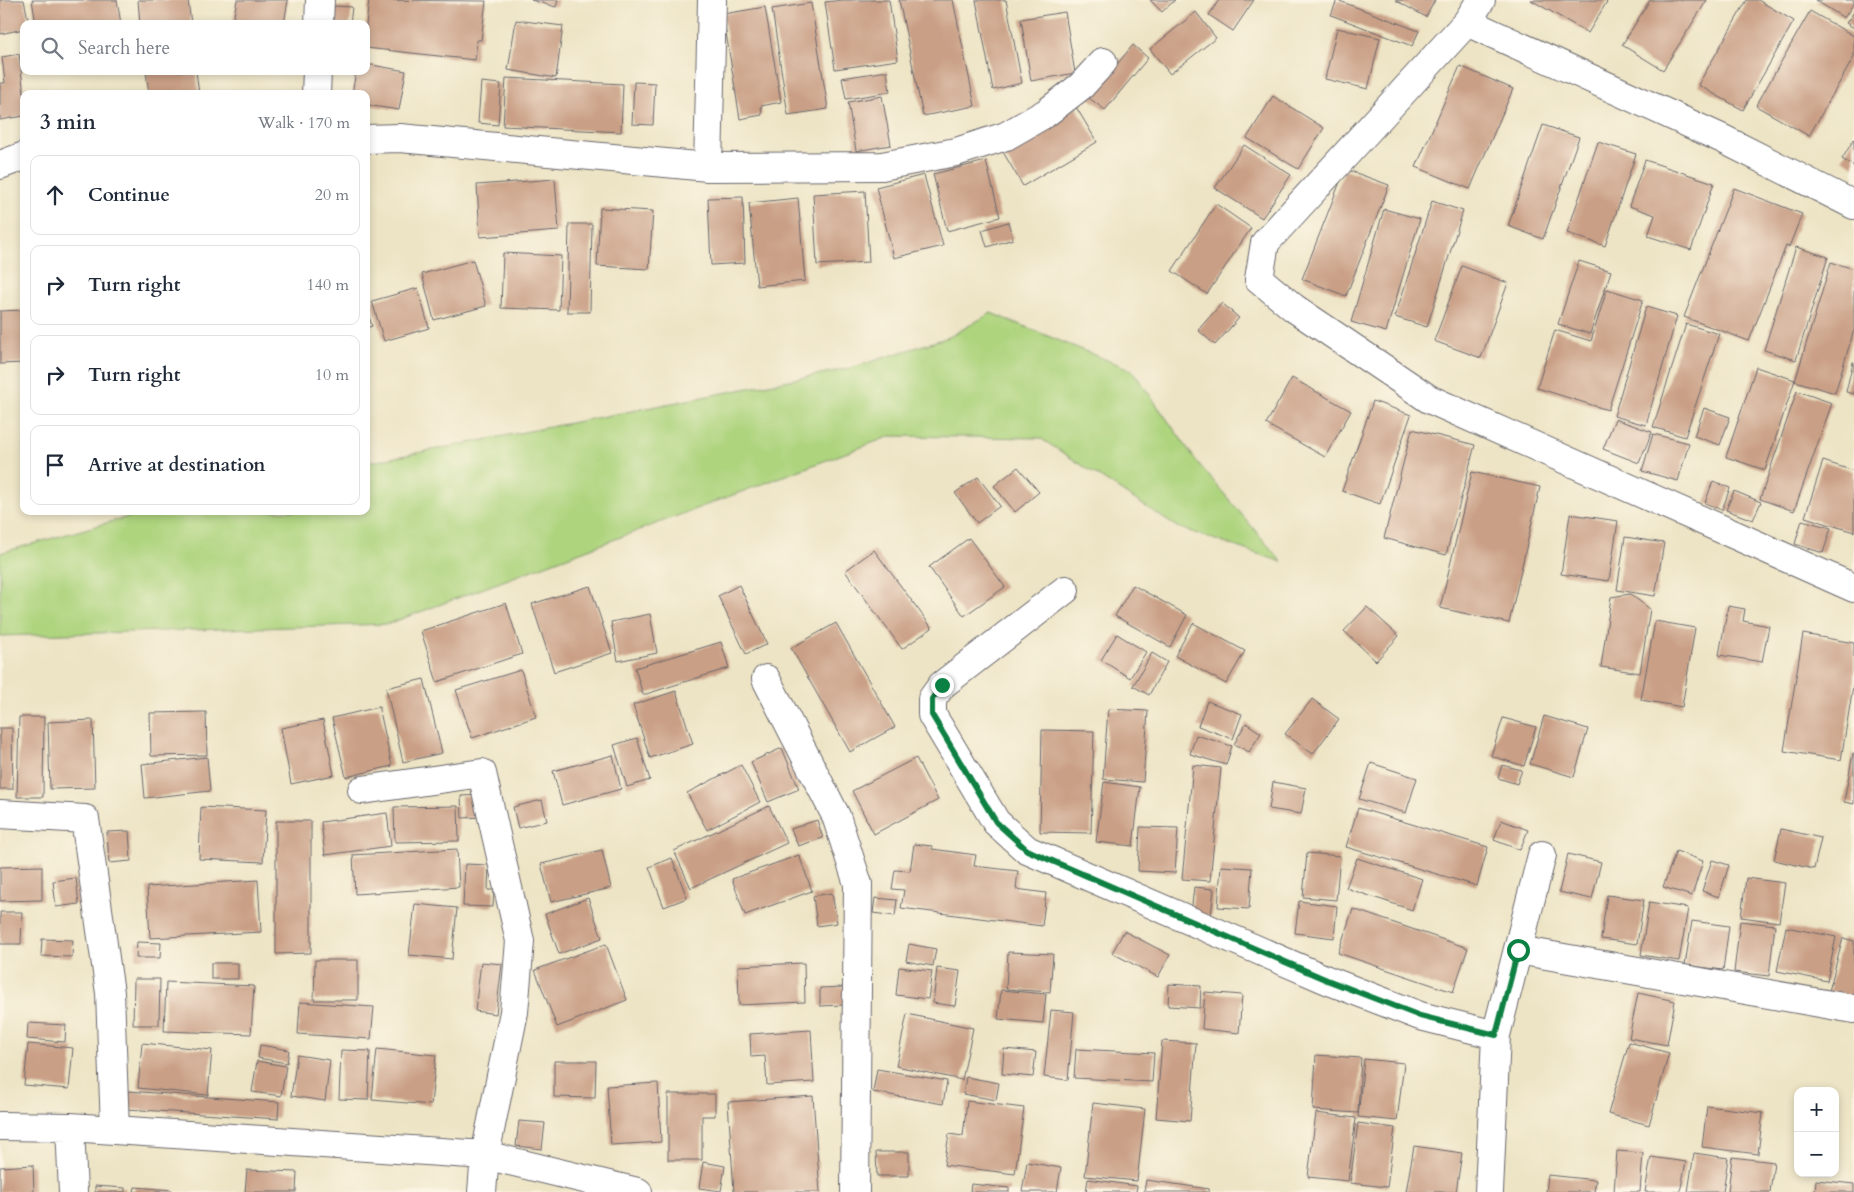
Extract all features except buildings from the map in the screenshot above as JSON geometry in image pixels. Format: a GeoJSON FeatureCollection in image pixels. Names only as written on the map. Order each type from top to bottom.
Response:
{"type":"FeatureCollection","features":[{"type":"Feature","properties":{"kind":"street"},"geometry":{"type":"LineString","coordinates":[[319,20],[320,0]]}},
{"type":"Feature","properties":{"kind":"street"},"geometry":{"type":"LineString","coordinates":[[708,167],[712,0]]}},
{"type":"Feature","properties":{"kind":"street"},"geometry":{"type":"LineString","coordinates":[[1854,205],[1474,11],[1265,243],[1259,279],[1294,308],[1429,399],[1854,588]]}},
{"type":"Feature","properties":{"kind":"street"},"geometry":{"type":"LineString","coordinates":[[370,139],[400,138],[708,167],[882,166],[956,152],[1006,136],[1046,113],[1081,86],[1103,62]]}},
{"type":"Feature","properties":{"kind":"street"},"geometry":{"type":"LineString","coordinates":[[316,90],[317,75]]}},
{"type":"Feature","properties":{"kind":"street"},"geometry":{"type":"LineString","coordinates":[[0,165],[20,158]]}},
{"type":"Feature","properties":{"kind":"street"},"geometry":{"type":"LineString","coordinates":[[1065,590],[942,685],[932,699],[932,715],[996,822],[1027,850],[1327,980],[1420,1016],[1496,1035]]}},
{"type":"Feature","properties":{"kind":"street"},"geometry":{"type":"LineString","coordinates":[[766,679],[836,816],[858,884],[854,1192]]}},
{"type":"Feature","properties":{"kind":"street"},"geometry":{"type":"LineString","coordinates":[[362,790],[482,773],[520,941],[514,1012],[485,1155],[482,1192]]}},
{"type":"Feature","properties":{"kind":"street"},"geometry":{"type":"LineString","coordinates":[[0,814],[85,819],[110,993],[115,1130]]}},
{"type":"Feature","properties":{"kind":"street"},"geometry":{"type":"LineString","coordinates":[[1488,1192],[1496,1035],[1542,855]]}},
{"type":"Feature","properties":{"kind":"street"},"geometry":{"type":"LineString","coordinates":[[1518,950],[1854,1009]]}},
{"type":"Feature","properties":{"kind":"street"},"geometry":{"type":"LineString","coordinates":[[0,1126],[70,1127],[485,1155],[638,1192]]}},
{"type":"Feature","properties":{"kind":"street"},"geometry":{"type":"LineString","coordinates":[[70,1127],[72,1192]]}},
{"type":"Feature","properties":{"kind":"green space"},"geometry":{"type":"Polygon","coordinates":[[[991,313],[1132,370],[1198,463],[1282,562],[1177,527],[1040,438],[891,436],[388,624],[0,636],[0,553],[135,515],[370,515],[370,462],[851,368],[949,337],[991,313]]]}},
{"type":"Feature","properties":{"kind":"route"},"geometry":{"type":"LineString","coordinates":[[942,685],[932,699],[932,715],[957,760],[996,822],[1027,850],[1327,980],[1420,1016],[1496,1035],[1518,950]]}}]}
